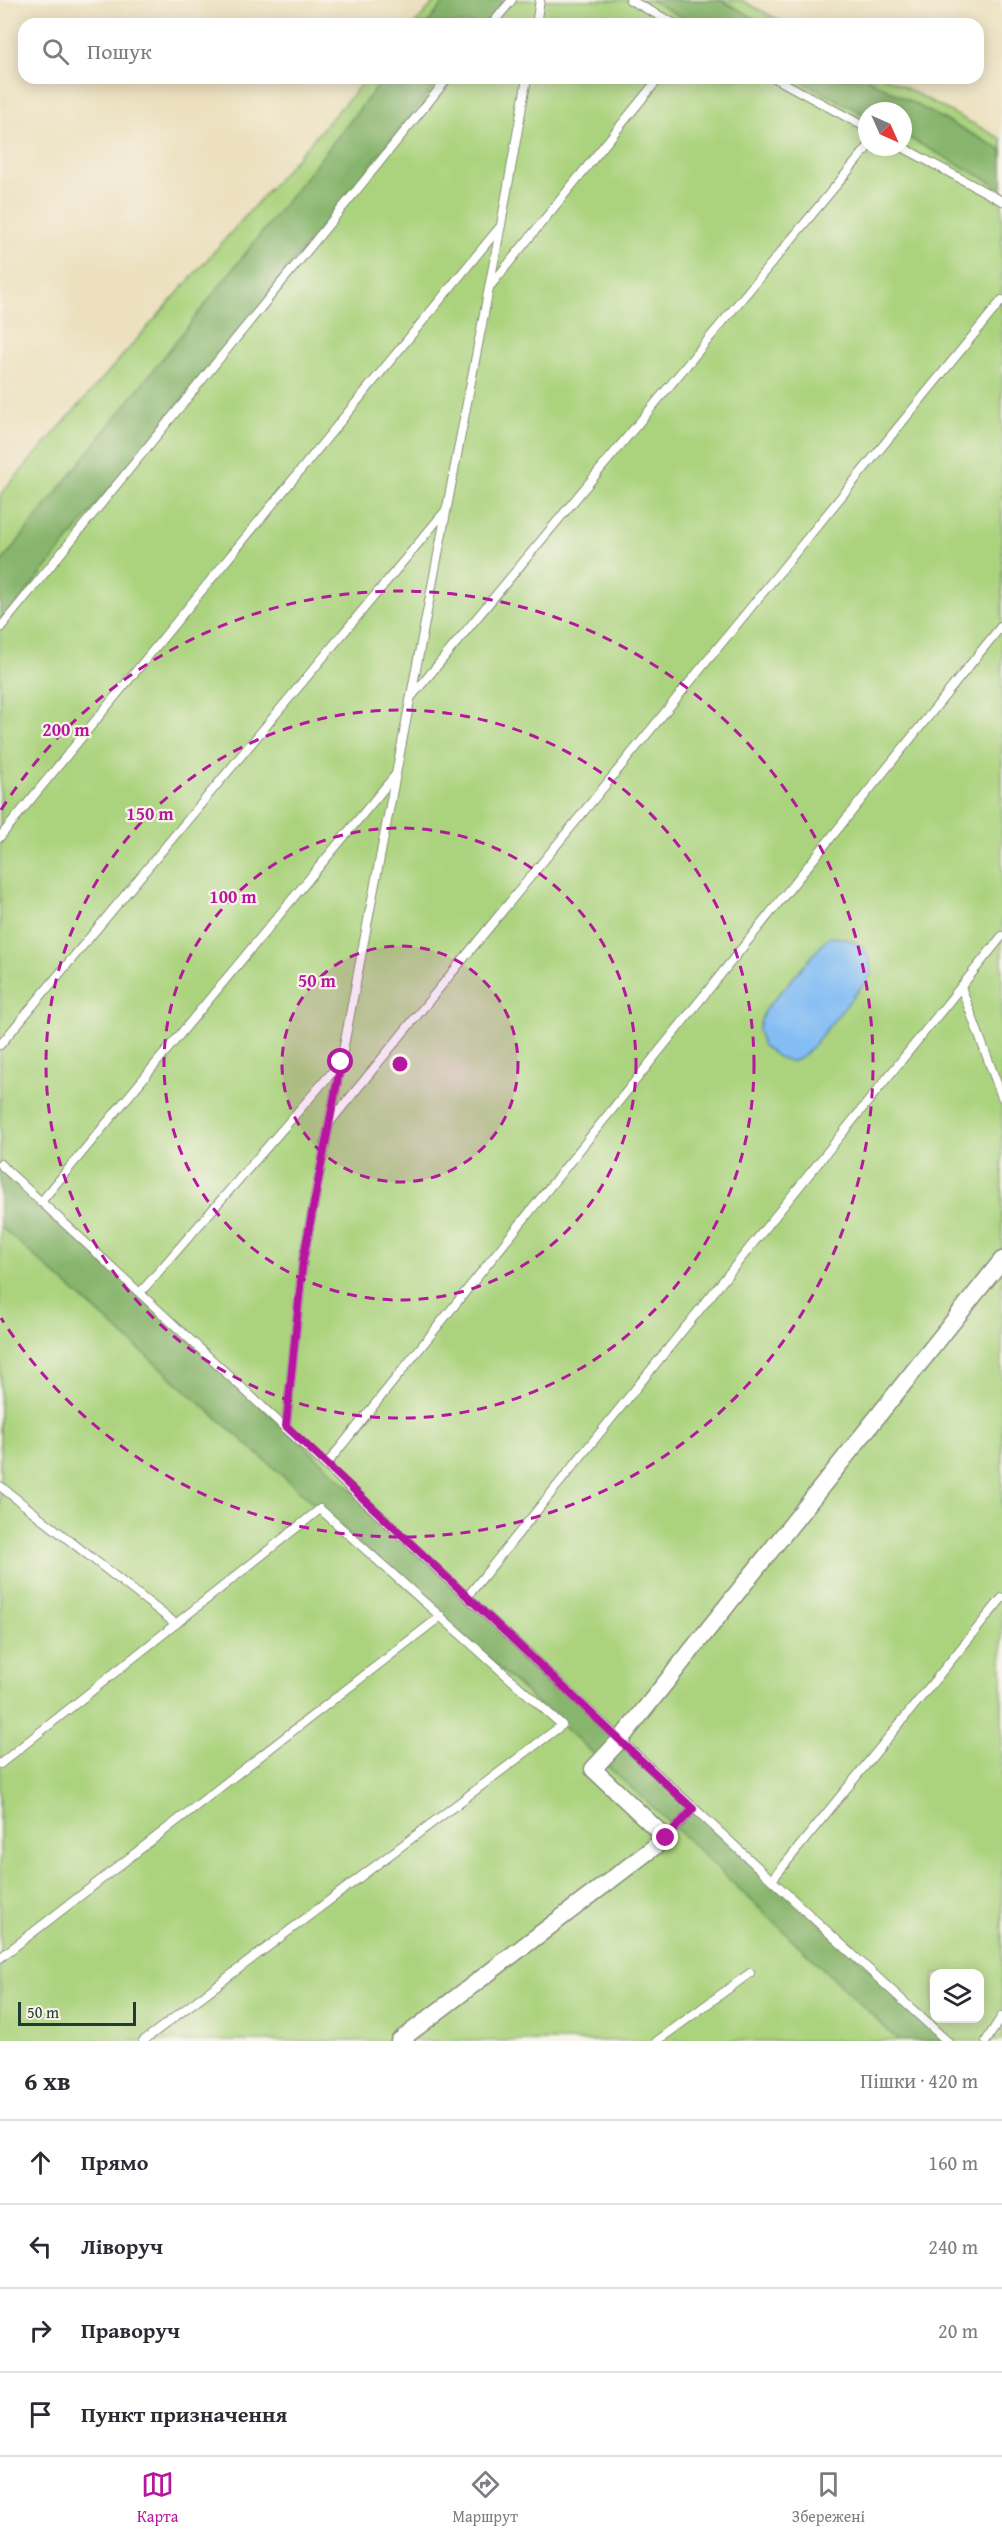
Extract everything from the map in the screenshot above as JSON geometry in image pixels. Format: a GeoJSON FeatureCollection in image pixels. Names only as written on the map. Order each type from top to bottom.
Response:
{"type":"FeatureCollection","features":[{"type":"Feature","properties":{"kind":"street"},"geometry":{"type":"LineString","coordinates":[[399,2041],[666,1838],[593,1769],[620,1740],[1002,1260]]}},
{"type":"Feature","properties":{"kind":"lane"},"geometry":{"type":"LineString","coordinates":[[497,18],[512,0]]}},
{"type":"Feature","properties":{"kind":"lane"},"geometry":{"type":"LineString","coordinates":[[537,18],[540,0]]}},
{"type":"Feature","properties":{"kind":"lane"},"geometry":{"type":"LineString","coordinates":[[630,0],[664,18]]}},
{"type":"Feature","properties":{"kind":"lane"},"geometry":{"type":"LineString","coordinates":[[0,628],[443,84]]}},
{"type":"Feature","properties":{"kind":"lane"},"geometry":{"type":"LineString","coordinates":[[286,1426],[303,1260],[526,84]]}},
{"type":"Feature","properties":{"kind":"lane"},"geometry":{"type":"LineString","coordinates":[[489,287],[654,84]]}},
{"type":"Feature","properties":{"kind":"lane"},"geometry":{"type":"LineString","coordinates":[[786,84],[858,123]]}},
{"type":"Feature","properties":{"kind":"lane"},"geometry":{"type":"LineString","coordinates":[[912,152],[1002,201]]}},
{"type":"Feature","properties":{"kind":"lane"},"geometry":{"type":"LineString","coordinates":[[411,698],[861,156]]}},
{"type":"Feature","properties":{"kind":"lane"},"geometry":{"type":"LineString","coordinates":[[0,837],[501,225]]}},
{"type":"Feature","properties":{"kind":"lane"},"geometry":{"type":"LineString","coordinates":[[329,1123],[1002,300]]}},
{"type":"Feature","properties":{"kind":"lane"},"geometry":{"type":"LineString","coordinates":[[0,1046],[447,510]]}},
{"type":"Feature","properties":{"kind":"lane"},"geometry":{"type":"LineString","coordinates":[[326,1465],[1002,625]]}},
{"type":"Feature","properties":{"kind":"lane"},"geometry":{"type":"LineString","coordinates":[[41,1202],[396,773]]}},
{"type":"Feature","properties":{"kind":"lane"},"geometry":{"type":"LineString","coordinates":[[467,1597],[1002,936]]}},
{"type":"Feature","properties":{"kind":"lane"},"geometry":{"type":"LineString","coordinates":[[961,987],[1002,1097]]}},
{"type":"Feature","properties":{"kind":"lane"},"geometry":{"type":"LineString","coordinates":[[140,1293],[341,1062]]}},
{"type":"Feature","properties":{"kind":"lane"},"geometry":{"type":"LineString","coordinates":[[0,1164],[286,1426],[693,1809],[947,2041]]}},
{"type":"Feature","properties":{"kind":"lane"},"geometry":{"type":"LineString","coordinates":[[0,1486],[176,1624]]}},
{"type":"Feature","properties":{"kind":"lane"},"geometry":{"type":"LineString","coordinates":[[0,1764],[320,1509],[562,1725],[143,2041]]}},
{"type":"Feature","properties":{"kind":"lane"},"geometry":{"type":"LineString","coordinates":[[771,1880],[1002,1598]]}},
{"type":"Feature","properties":{"kind":"lane"},"geometry":{"type":"LineString","coordinates":[[0,1958],[441,1616]]}},
{"type":"Feature","properties":{"kind":"lane"},"geometry":{"type":"LineString","coordinates":[[666,1838],[693,1809]]}},
{"type":"Feature","properties":{"kind":"lane"},"geometry":{"type":"LineString","coordinates":[[657,2041],[750,1973]]}},
{"type":"Feature","properties":{"kind":"lane"},"geometry":{"type":"LineString","coordinates":[[986,2041],[1002,2016]]}},
{"type":"Feature","properties":{"kind":"green space"},"geometry":{"type":"Polygon","coordinates":[[[436,0],[741,0],[775,18],[420,18],[436,0]]]}},
{"type":"Feature","properties":{"kind":"green space"},"geometry":{"type":"Polygon","coordinates":[[[446,0],[504,0],[490,18],[432,18],[446,0]]]}},
{"type":"Feature","properties":{"kind":"green space"},"geometry":{"type":"Polygon","coordinates":[[[650,0],[721,0],[754,18],[684,18],[650,0]]]}},
{"type":"Feature","properties":{"kind":"green space"},"geometry":{"type":"Polygon","coordinates":[[[362,84],[898,84],[1002,139],[1002,2041],[0,2041],[0,495],[362,84]]]}},
{"type":"Feature","properties":{"kind":"green space"},"geometry":{"type":"Polygon","coordinates":[[[379,84],[436,84],[0,625],[0,564],[379,84]]]}},
{"type":"Feature","properties":{"kind":"green space"},"geometry":{"type":"Polygon","coordinates":[[[807,84],[877,84],[911,102],[858,102],[858,111],[807,84]]]}},
{"type":"Feature","properties":{"kind":"green space"},"geometry":{"type":"Polygon","coordinates":[[[912,102],[1002,150],[1002,188],[912,140],[912,102]]]}},
{"type":"Feature","properties":{"kind":"green space"},"geometry":{"type":"Polygon","coordinates":[[[0,1164],[947,2041],[899,2041],[667,1820],[441,1616],[0,1226],[0,1164]]]}},
{"type":"Feature","properties":{"kind":"water"},"geometry":{"type":"Polygon","coordinates":[[[829,937],[847,939],[860,945],[868,957],[872,974],[806,1054],[792,1062],[778,1057],[763,1046],[758,1030],[764,1011],[829,937]]]}},
{"type":"Feature","properties":{"kind":"route"},"geometry":{"type":"LineString","coordinates":[[341,1062],[303,1260],[286,1426],[693,1809],[666,1838]]}}]}
